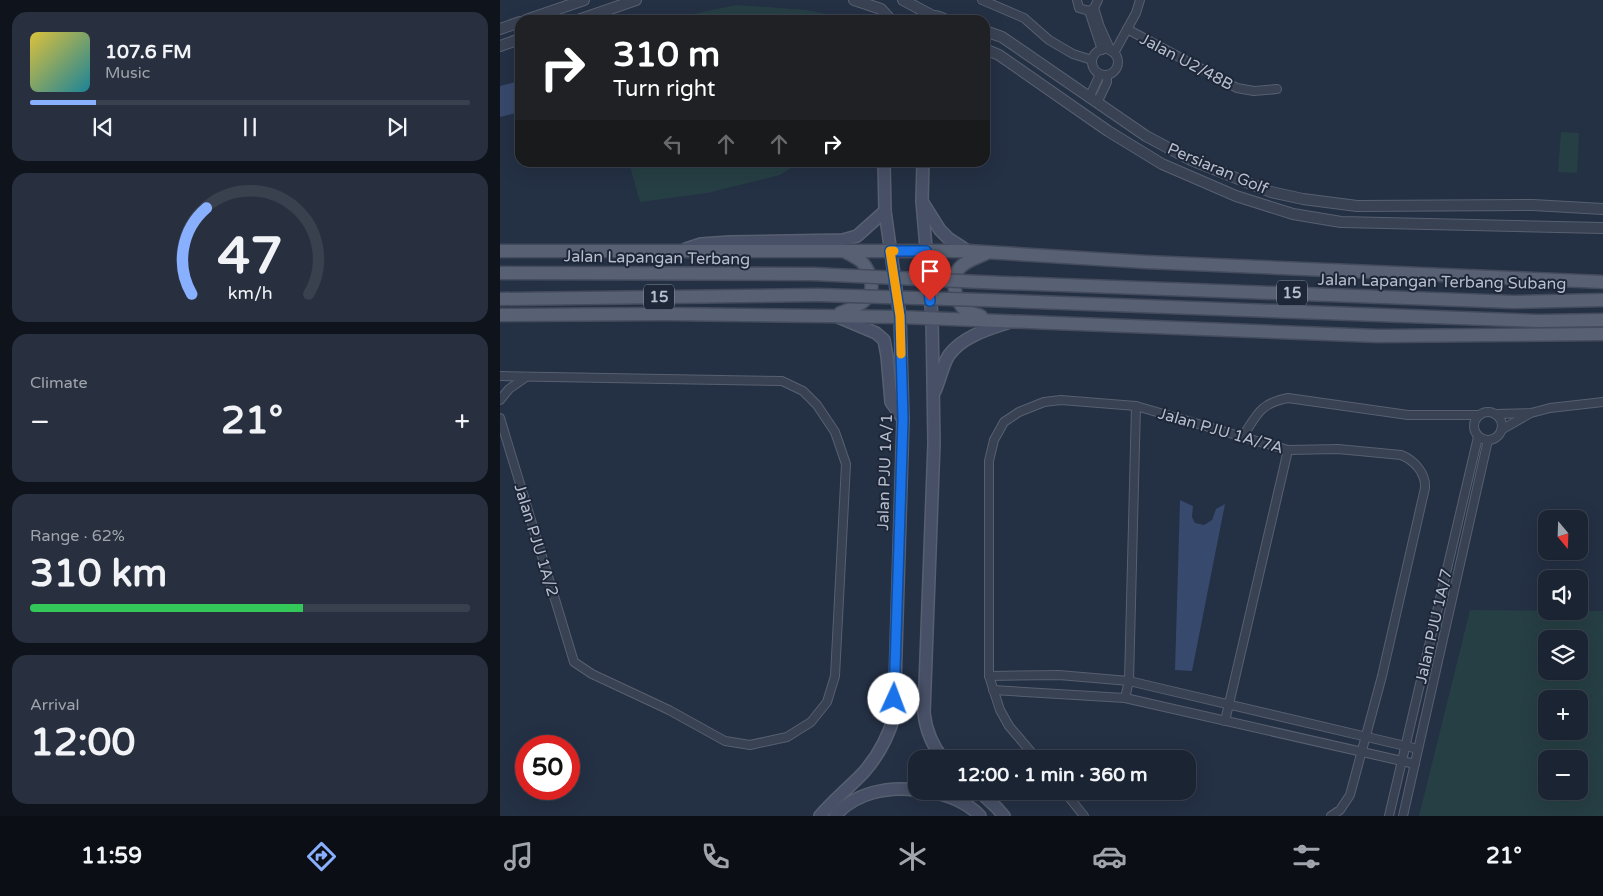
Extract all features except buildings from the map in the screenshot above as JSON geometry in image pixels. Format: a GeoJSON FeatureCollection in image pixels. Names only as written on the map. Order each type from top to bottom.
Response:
{"type":"FeatureCollection","features":[{"type":"Feature","properties":{"kind":"main road","name":"Jalan PJU 1A/1"},"geometry":{"type":"LineString","coordinates":[[820,816],[864,772],[874,759],[889,733],[894,717],[903,419],[900,316],[885,211],[884,167]]}},
{"type":"Feature","properties":{"kind":"main road"},"geometry":{"type":"LineString","coordinates":[[923,167],[922,201],[932,317],[933,398],[933,452],[924,713],[930,740],[937,750]]}},
{"type":"Feature","properties":{"kind":"main road"},"geometry":{"type":"LineString","coordinates":[[922,201],[940,230],[948,238],[968,251]]}},
{"type":"Feature","properties":{"kind":"main road"},"geometry":{"type":"LineString","coordinates":[[679,251],[701,244],[729,242],[843,240],[857,236],[885,211]]}},
{"type":"Feature","properties":{"kind":"main road"},"geometry":{"type":"LineString","coordinates":[[501,251],[968,251],[1156,263],[1603,282]]}},
{"type":"Feature","properties":{"kind":"main road"},"geometry":{"type":"LineString","coordinates":[[834,316],[861,304],[869,297],[871,288],[870,278],[861,261],[844,251]]}},
{"type":"Feature","properties":{"kind":"main road"},"geometry":{"type":"LineString","coordinates":[[990,252],[969,260],[958,269],[955,277],[957,298],[964,308],[990,320]]}},
{"type":"Feature","properties":{"kind":"main road","name":"Jalan Lapangan Terbang"},"geometry":{"type":"LineString","coordinates":[[500,272],[813,274],[981,282]]}},
{"type":"Feature","properties":{"kind":"main road","name":"Jalan Lapangan Terbang Subang"},"geometry":{"type":"LineString","coordinates":[[981,282],[1514,302],[1603,300]]}},
{"type":"Feature","properties":{"kind":"main road","name":"Jalan Lapangan Terbang Subang"},"geometry":{"type":"LineString","coordinates":[[500,299],[818,295],[1538,321],[1603,320]]}},
{"type":"Feature","properties":{"kind":"main road"},"geometry":{"type":"LineString","coordinates":[[500,315],[900,316],[1378,336],[1603,334]]}},
{"type":"Feature","properties":{"kind":"main road"},"geometry":{"type":"LineString","coordinates":[[834,316],[876,333],[884,340],[891,402],[903,419]]}},
{"type":"Feature","properties":{"kind":"main road"},"geometry":{"type":"LineString","coordinates":[[933,398],[949,355],[970,337],[1014,321]]}},
{"type":"Feature","properties":{"kind":"main road"},"geometry":{"type":"LineString","coordinates":[[835,816],[841,809],[858,798],[878,791],[908,789]]}},
{"type":"Feature","properties":{"kind":"main road"},"geometry":{"type":"LineString","coordinates":[[959,800],[980,816]]}},
{"type":"Feature","properties":{"kind":"main road"},"geometry":{"type":"LineString","coordinates":[[989,800],[1004,816]]}},
{"type":"Feature","properties":{"kind":"street"},"geometry":{"type":"LineString","coordinates":[[540,15],[584,0]]}},
{"type":"Feature","properties":{"kind":"street"},"geometry":{"type":"LineString","coordinates":[[592,15],[636,0]]}},
{"type":"Feature","properties":{"kind":"street"},"geometry":{"type":"LineString","coordinates":[[854,0],[880,9],[886,15]]}},
{"type":"Feature","properties":{"kind":"street"},"geometry":{"type":"LineString","coordinates":[[903,0],[931,15]]}},
{"type":"Feature","properties":{"kind":"street"},"geometry":{"type":"LineString","coordinates":[[982,0],[1024,18],[1049,40],[1073,54],[1092,60]]}},
{"type":"Feature","properties":{"kind":"street"},"geometry":{"type":"LineString","coordinates":[[1077,0],[1080,8],[1092,10]]}},
{"type":"Feature","properties":{"kind":"street"},"geometry":{"type":"LineString","coordinates":[[1098,0],[1092,10],[1102,50]]}},
{"type":"Feature","properties":{"kind":"street"},"geometry":{"type":"LineString","coordinates":[[1112,52],[1136,13],[1140,0]]}},
{"type":"Feature","properties":{"kind":"street"},"geometry":{"type":"LineString","coordinates":[[1092,10],[1112,52],[1118,60],[1117,68],[1104,74],[1093,100]]}},
{"type":"Feature","properties":{"kind":"street"},"geometry":{"type":"LineString","coordinates":[[500,29],[515,24]]}},
{"type":"Feature","properties":{"kind":"street","name":"Jalan U2/48B"},"geometry":{"type":"LineString","coordinates":[[1127,29],[1237,88],[1254,91],[1277,89]]}},
{"type":"Feature","properties":{"kind":"street","name":"Persiaran Golf"},"geometry":{"type":"LineString","coordinates":[[990,33],[1002,37],[1146,136],[1191,160],[1270,192],[1303,199],[1357,206],[1533,205],[1603,210]]}},
{"type":"Feature","properties":{"kind":"street"},"geometry":{"type":"LineString","coordinates":[[500,46],[515,41]]}},
{"type":"Feature","properties":{"kind":"street"},"geometry":{"type":"LineString","coordinates":[[1104,74],[1094,68],[1092,60],[1102,50],[1112,52]]}},
{"type":"Feature","properties":{"kind":"street","name":"Persiaran Golf"},"geometry":{"type":"LineString","coordinates":[[990,51],[999,55],[1108,130],[1162,164],[1236,196],[1293,214],[1341,222],[1603,228]]}},
{"type":"Feature","properties":{"kind":"street"},"geometry":{"type":"LineString","coordinates":[[1236,196],[1239,193],[1237,180]]}},
{"type":"Feature","properties":{"kind":"street"},"geometry":{"type":"LineString","coordinates":[[500,376],[526,377]]}},
{"type":"Feature","properties":{"kind":"street"},"geometry":{"type":"LineString","coordinates":[[500,400],[510,389],[526,377]]}},
{"type":"Feature","properties":{"kind":"street","name":"Jalan PJU 1A/2"},"geometry":{"type":"LineString","coordinates":[[500,418],[574,662],[592,674],[669,710],[725,741],[750,745],[788,737],[811,722],[827,702],[836,676],[846,464],[835,432],[817,405],[803,391],[782,381],[526,377]]}},
{"type":"Feature","properties":{"kind":"street"},"geometry":{"type":"LineString","coordinates":[[1243,436],[1261,409],[1276,400],[1288,398],[1408,415],[1478,416],[1484,413],[1531,413],[1557,407],[1603,402]]}},
{"type":"Feature","properties":{"kind":"street","name":"Jalan PJU 1A/7A"},"geometry":{"type":"LineString","coordinates":[[1029,750],[1009,726],[1000,710],[989,676],[989,461],[994,440],[1004,422],[1019,412],[1044,402],[1061,400],[1136,406],[1288,450],[1338,449],[1401,455],[1410,458],[1418,467],[1424,478],[1425,488],[1398,611],[1367,737],[1350,795],[1340,810],[1331,816]]}},
{"type":"Feature","properties":{"kind":"street"},"geometry":{"type":"LineString","coordinates":[[1125,698],[1129,681],[1136,406]]}},
{"type":"Feature","properties":{"kind":"street"},"geometry":{"type":"LineString","coordinates":[[1501,430],[1531,413]]}},
{"type":"Feature","properties":{"kind":"street"},"geometry":{"type":"LineString","coordinates":[[1478,416],[1473,429],[1478,437],[1488,440],[1499,435],[1501,430],[1500,418],[1495,414]]}},
{"type":"Feature","properties":{"kind":"street","name":"Jalan PJU 1A/7"},"geometry":{"type":"LineString","coordinates":[[1389,816],[1478,437]]}},
{"type":"Feature","properties":{"kind":"street","name":"Jalan PJU 1A/7"},"geometry":{"type":"LineString","coordinates":[[1403,816],[1488,440]]}},
{"type":"Feature","properties":{"kind":"street"},"geometry":{"type":"LineString","coordinates":[[1226,721],[1288,450]]}},
{"type":"Feature","properties":{"kind":"street"},"geometry":{"type":"LineString","coordinates":[[989,676],[1059,675],[1129,681],[1418,749]]}},
{"type":"Feature","properties":{"kind":"street"},"geometry":{"type":"LineString","coordinates":[[993,690],[1125,698],[1415,764]]}},
{"type":"Feature","properties":{"kind":"street"},"geometry":{"type":"LineString","coordinates":[[1071,800],[1084,816]]}},
{"type":"Feature","properties":{"kind":"green space"},"geometry":{"type":"Polygon","coordinates":[[[737,5],[806,10],[832,15],[688,15],[737,5]]]}},
{"type":"Feature","properties":{"kind":"green space"},"geometry":{"type":"Polygon","coordinates":[[[1561,132],[1579,133],[1577,173],[1558,172],[1561,132]]]}},
{"type":"Feature","properties":{"kind":"green space"},"geometry":{"type":"Polygon","coordinates":[[[630,167],[793,167],[780,175],[707,193],[640,202],[630,167]]]}},
{"type":"Feature","properties":{"kind":"green space"},"geometry":{"type":"Polygon","coordinates":[[[1470,610],[1538,611],[1538,620],[1588,620],[1588,611],[1603,611],[1603,816],[1419,816],[1470,610]]]}},
{"type":"Feature","properties":{"kind":"water"},"geometry":{"type":"Polygon","coordinates":[[[515,82],[515,113],[500,117],[500,86],[515,82]]]}},
{"type":"Feature","properties":{"kind":"water"},"geometry":{"type":"Polygon","coordinates":[[[1180,500],[1193,506],[1192,517],[1195,523],[1204,525],[1212,520],[1216,509],[1225,504],[1192,671],[1175,670],[1180,500]]]}},
{"type":"Feature","properties":{"kind":"slow traffic"},"geometry":{"type":"LineString","coordinates":[[894,251],[890,251],[900,316],[901,354]]}},
{"type":"Feature","properties":{"kind":"route"},"geometry":{"type":"LineString","coordinates":[[894,699],[903,419],[900,316],[890,251],[926,251],[930,301]]}}]}
